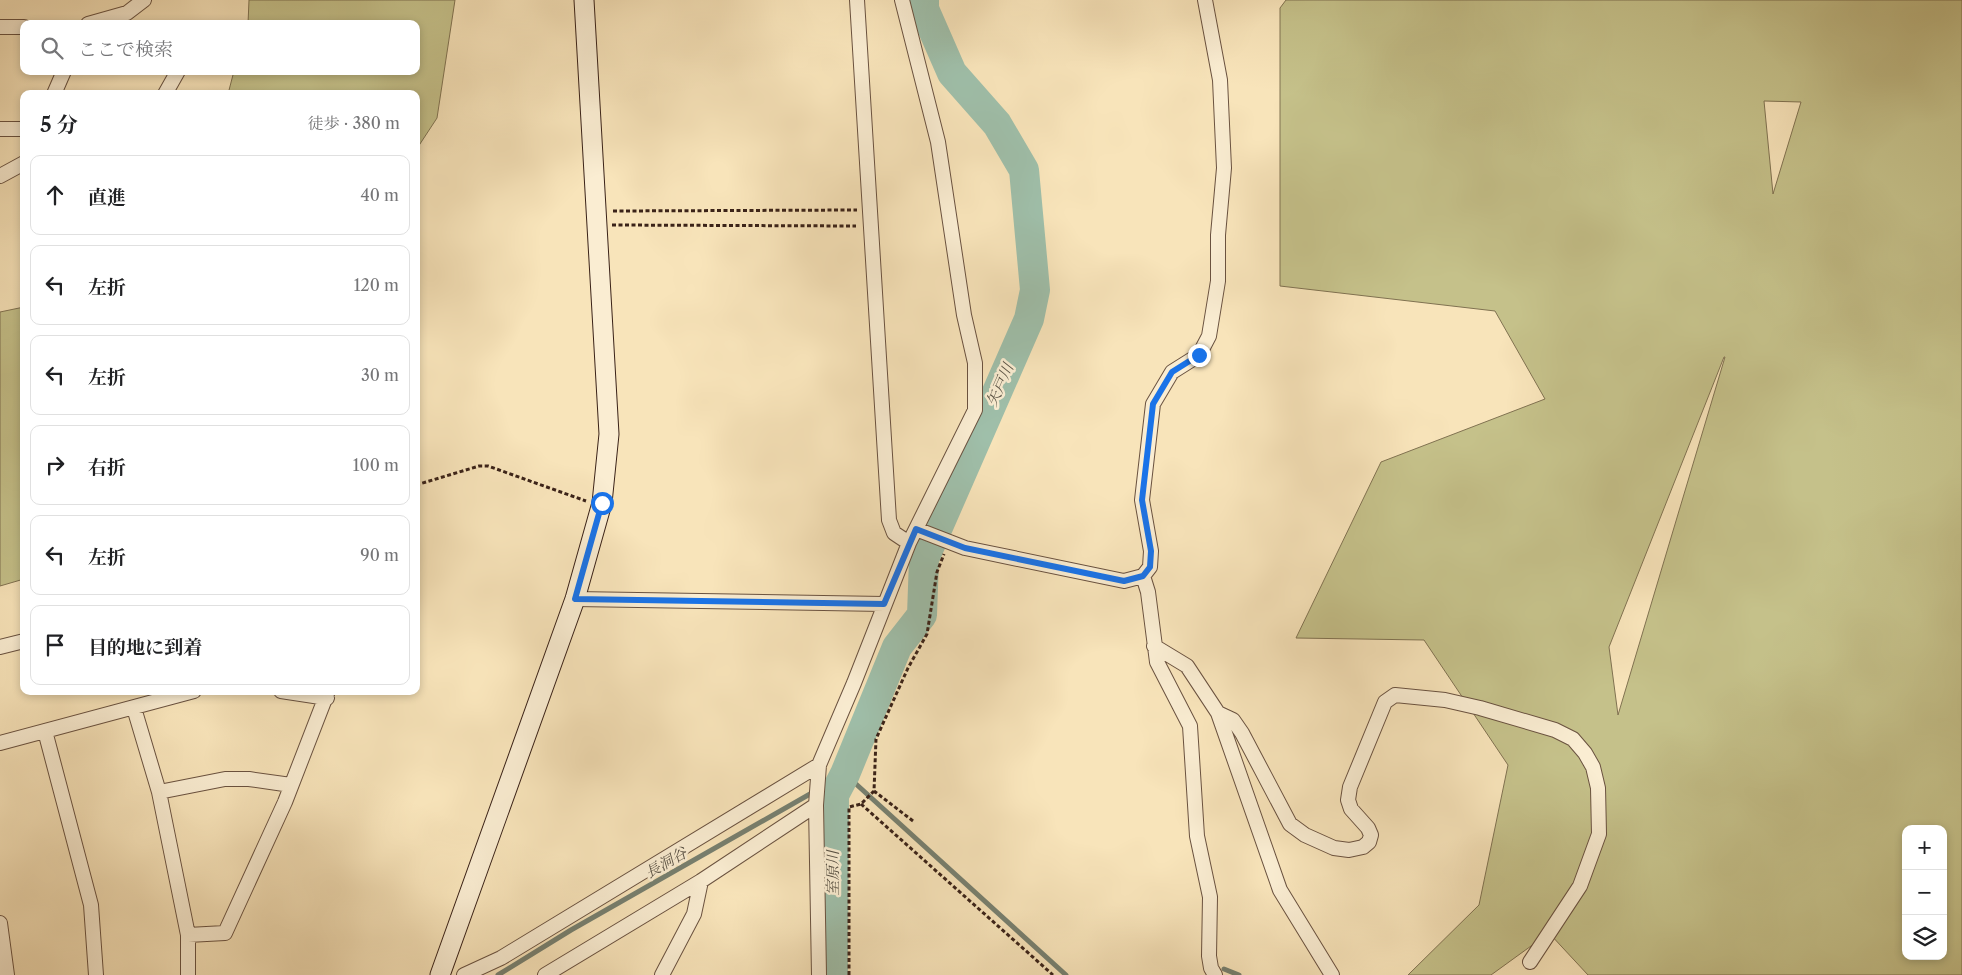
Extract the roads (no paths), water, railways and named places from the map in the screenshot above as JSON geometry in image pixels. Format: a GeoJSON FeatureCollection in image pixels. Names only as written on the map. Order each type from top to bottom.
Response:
{"type":"FeatureCollection","features":[{"type":"Feature","properties":{"kind":"street"},"geometry":{"type":"LineString","coordinates":[[103,20],[128,13],[144,0]]}},
{"type":"Feature","properties":{"kind":"street"},"geometry":{"type":"LineString","coordinates":[[440,975],[575,599],[602,503],[608,434],[584,0]]}},
{"type":"Feature","properties":{"kind":"street"},"geometry":{"type":"LineString","coordinates":[[857,0],[889,520],[894,534],[909,543]]}},
{"type":"Feature","properties":{"kind":"street"},"geometry":{"type":"LineString","coordinates":[[819,975],[816,806],[818,771],[909,543],[975,410],[975,363],[964,315],[938,142],[902,0]]}},
{"type":"Feature","properties":{"kind":"street"},"geometry":{"type":"LineString","coordinates":[[916,529],[965,548],[1124,581],[1143,576],[1150,567],[1151,551],[1142,500],[1153,404],[1172,372],[1199,355],[1209,336],[1218,281],[1218,234],[1224,168],[1221,90],[1206,0]]}},
{"type":"Feature","properties":{"kind":"street"},"geometry":{"type":"LineString","coordinates":[[0,27],[20,27]]}},
{"type":"Feature","properties":{"kind":"street"},"geometry":{"type":"LineString","coordinates":[[56,90],[62,75]]}},
{"type":"Feature","properties":{"kind":"street"},"geometry":{"type":"LineString","coordinates":[[167,90],[176,75]]}},
{"type":"Feature","properties":{"kind":"street"},"geometry":{"type":"LineString","coordinates":[[0,129],[20,129]]}},
{"type":"Feature","properties":{"kind":"street"},"geometry":{"type":"LineString","coordinates":[[0,176],[20,165]]}},
{"type":"Feature","properties":{"kind":"street"},"geometry":{"type":"LineString","coordinates":[[1143,576],[1148,592],[1157,662],[1190,726],[1197,836],[1210,897],[1209,956],[1211,968],[1215,975]]}},
{"type":"Feature","properties":{"kind":"street"},"geometry":{"type":"LineString","coordinates":[[575,599],[884,604]]}},
{"type":"Feature","properties":{"kind":"street"},"geometry":{"type":"LineString","coordinates":[[0,647],[20,642]]}},
{"type":"Feature","properties":{"kind":"street"},"geometry":{"type":"LineString","coordinates":[[1154,646],[1187,666],[1218,713],[1280,890],[1332,975]]}},
{"type":"Feature","properties":{"kind":"street"},"geometry":{"type":"LineString","coordinates":[[0,743],[180,695]]}},
{"type":"Feature","properties":{"kind":"street"},"geometry":{"type":"LineString","coordinates":[[188,934],[225,933],[291,785],[328,695]]}},
{"type":"Feature","properties":{"kind":"street"},"geometry":{"type":"LineString","coordinates":[[1218,713],[1233,720],[1242,733],[1290,824],[1305,835],[1334,848],[1349,850],[1363,847],[1369,842],[1371,835],[1368,828],[1351,809],[1348,800],[1350,787],[1385,702],[1395,695],[1445,700],[1480,708],[1555,730],[1573,739],[1585,753],[1593,767],[1598,788],[1599,834],[1580,886],[1530,962]]}},
{"type":"Feature","properties":{"kind":"street"},"geometry":{"type":"LineString","coordinates":[[134,708],[159,792],[188,934],[188,975]]}},
{"type":"Feature","properties":{"kind":"street"},"geometry":{"type":"LineString","coordinates":[[45,731],[91,905],[96,975]]}},
{"type":"Feature","properties":{"kind":"street"},"geometry":{"type":"LineString","coordinates":[[464,975],[501,958],[818,771]]}},
{"type":"Feature","properties":{"kind":"street"},"geometry":{"type":"LineString","coordinates":[[159,792],[225,779],[291,785]]}},
{"type":"Feature","properties":{"kind":"street"},"geometry":{"type":"LineString","coordinates":[[545,975],[701,881],[816,806]]}},
{"type":"Feature","properties":{"kind":"street"},"geometry":{"type":"LineString","coordinates":[[662,975],[694,914],[701,881]]}},
{"type":"Feature","properties":{"kind":"street"},"geometry":{"type":"LineString","coordinates":[[0,923],[7,975]]}},
{"type":"Feature","properties":{"kind":"waterway","name":"矢戸川"},"geometry":{"type":"LineString","coordinates":[[833,975],[834,795],[845,774],[897,647],[922,615],[924,559],[1029,319],[1035,290],[1024,170],[997,124],[952,73],[924,9],[924,0]]}},
{"type":"Feature","properties":{"kind":"waterway","name":"長洞谷"},"geometry":{"type":"LineString","coordinates":[[498,975],[571,930],[845,774],[1066,975]]}},
{"type":"Feature","properties":{"kind":"waterway"},"geometry":{"type":"LineString","coordinates":[[1224,969],[1239,975]]}},
{"type":"Feature","properties":{"kind":"water label","name":"室原川"},"geometry":{"type":"Point","coordinates":[833,873]}}]}
